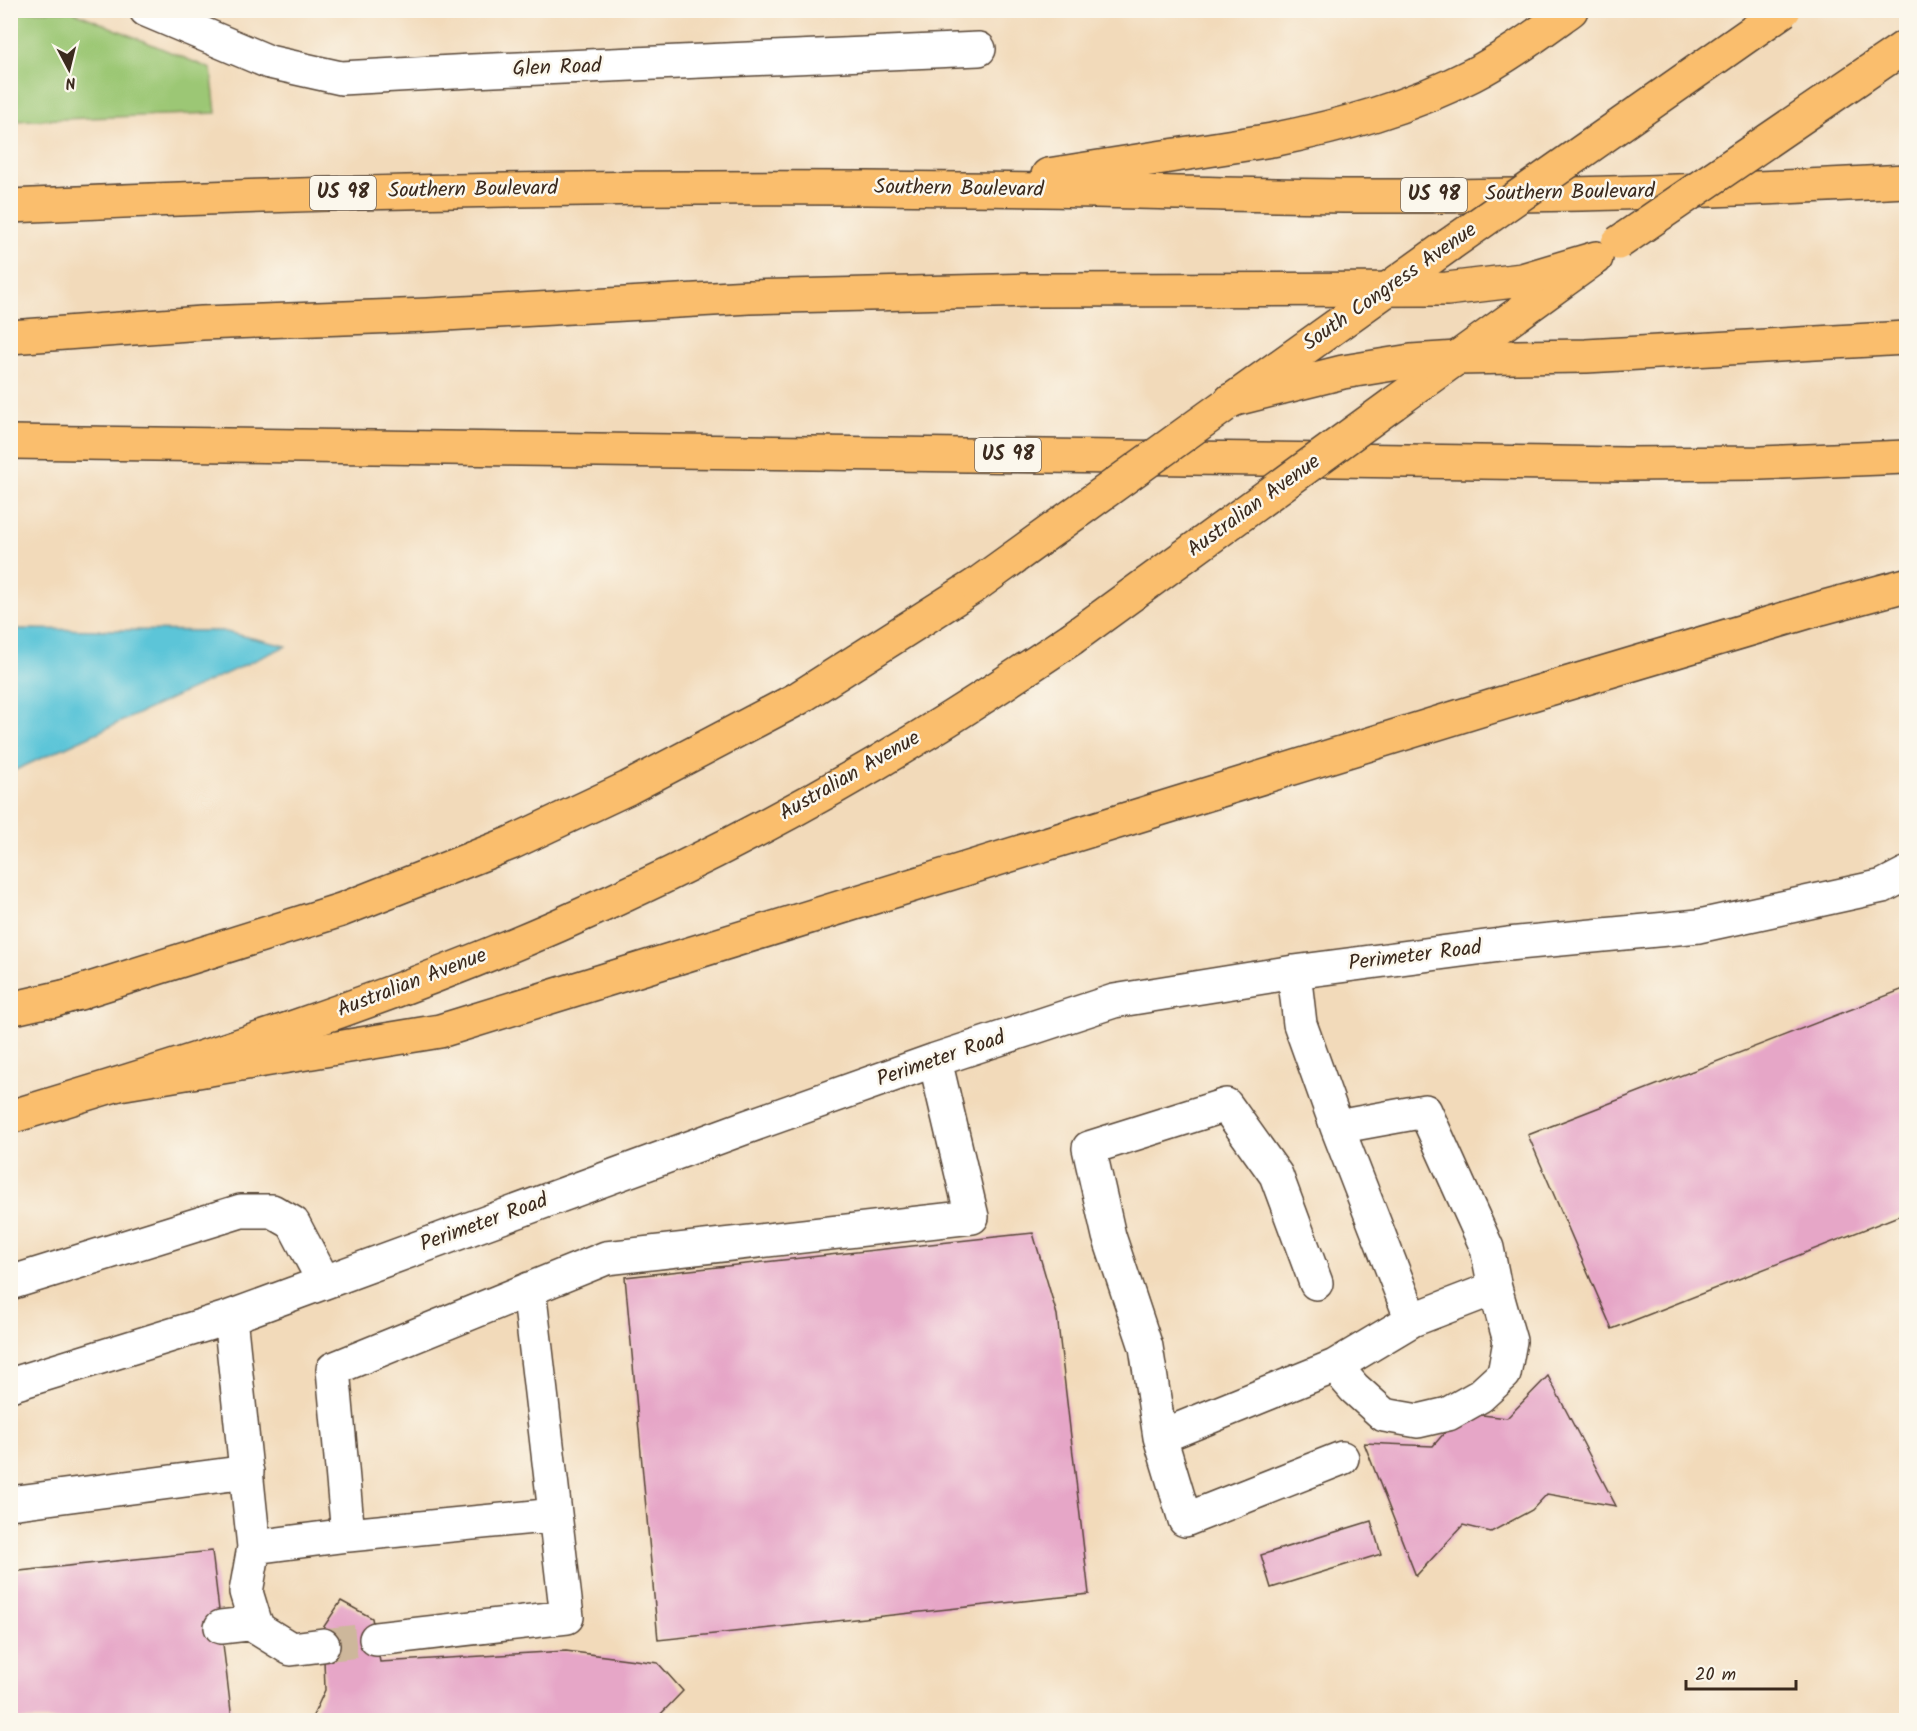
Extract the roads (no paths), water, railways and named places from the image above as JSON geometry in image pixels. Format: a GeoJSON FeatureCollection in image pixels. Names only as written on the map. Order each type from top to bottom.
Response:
{"type":"FeatureCollection","features":[{"type":"Feature","properties":{"kind":"main road"},"geometry":{"type":"LineString","coordinates":[[961,189],[1272,140],[1317,131],[1379,114],[1414,102],[1473,75],[1571,10]]}},
{"type":"Feature","properties":{"kind":"main road","name":"South Congress Avenue"},"geometry":{"type":"LineString","coordinates":[[1228,403],[1387,288],[1784,10]]}},
{"type":"Feature","properties":{"kind":"main road"},"geometry":{"type":"LineString","coordinates":[[10,337],[202,323],[428,315],[749,297],[1032,290],[1447,289],[1522,280],[1607,251],[1906,46]]}},
{"type":"Feature","properties":{"kind":"main road","name":"Southern Boulevard"},"geometry":{"type":"LineString","coordinates":[[10,206],[301,193],[553,189],[961,189],[1356,196],[1641,193],[1906,181]]}},
{"type":"Feature","properties":{"kind":"main road","name":"Australian Avenue"},"geometry":{"type":"LineString","coordinates":[[10,1117],[248,1043],[376,998],[527,938],[610,901],[742,836],[831,788],[916,739],[1071,639],[1607,251]]}},
{"type":"Feature","properties":{"kind":"main road"},"geometry":{"type":"LineString","coordinates":[[10,1014],[341,910],[511,843],[628,788],[797,699],[976,585],[1228,403],[1343,372],[1411,361],[1457,358],[1586,357],[1906,338]]}},
{"type":"Feature","properties":{"kind":"main road","name":"US 98"},"geometry":{"type":"LineString","coordinates":[[10,442],[1626,464],[1761,463],[1906,457]]}},
{"type":"Feature","properties":{"kind":"main road"},"geometry":{"type":"LineString","coordinates":[[119,1084],[440,1031],[1554,688],[1906,585]]}},
{"type":"Feature","properties":{"kind":"main road"},"geometry":{"type":"LineString","coordinates":[[10,1009],[80,993]]}},
{"type":"Feature","properties":{"kind":"street","name":"Glen Road"},"geometry":{"type":"LineString","coordinates":[[146,10],[269,62],[341,78],[980,50]]}},
{"type":"Feature","properties":{"kind":"street","name":"Perimeter Road"},"geometry":{"type":"LineString","coordinates":[[10,1385],[230,1317],[935,1060],[1114,1001],[1294,972],[1508,944],[1699,926],[1883,886],[1906,874]]}},
{"type":"Feature","properties":{"kind":"street"},"geometry":{"type":"LineString","coordinates":[[1294,972],[1300,1024],[1337,1127],[1412,1320]]}},
{"type":"Feature","properties":{"kind":"street"},"geometry":{"type":"LineString","coordinates":[[348,1536],[333,1369],[606,1258],[972,1216],[935,1060]]}},
{"type":"Feature","properties":{"kind":"street"},"geometry":{"type":"LineString","coordinates":[[1316,1283],[1276,1176],[1226,1105],[1089,1148],[1109,1236],[1146,1347],[1160,1437],[1185,1520],[1342,1458]]}},
{"type":"Feature","properties":{"kind":"street"},"geometry":{"type":"LineString","coordinates":[[1335,1366],[1354,1388],[1384,1415],[1419,1421],[1448,1414],[1480,1396],[1504,1374],[1510,1341],[1495,1288],[1487,1248],[1425,1111],[1337,1127]]}},
{"type":"Feature","properties":{"kind":"street"},"geometry":{"type":"LineString","coordinates":[[10,1283],[241,1211],[261,1210],[272,1210],[292,1223],[324,1282]]}},
{"type":"Feature","properties":{"kind":"street"},"geometry":{"type":"LineString","coordinates":[[1160,1437],[1335,1366],[1412,1320],[1495,1288]]}},
{"type":"Feature","properties":{"kind":"street"},"geometry":{"type":"LineString","coordinates":[[375,1639],[567,1617],[529,1289]]}},
{"type":"Feature","properties":{"kind":"street"},"geometry":{"type":"LineString","coordinates":[[230,1317],[254,1547],[246,1592],[257,1628],[291,1649],[323,1645]]}},
{"type":"Feature","properties":{"kind":"street"},"geometry":{"type":"LineString","coordinates":[[10,1503],[247,1472]]}},
{"type":"Feature","properties":{"kind":"street"},"geometry":{"type":"LineString","coordinates":[[254,1547],[555,1515]]}},
{"type":"Feature","properties":{"kind":"street"},"geometry":{"type":"LineString","coordinates":[[221,1627],[256,1623]]}},
{"type":"Feature","properties":{"kind":"water"},"geometry":{"type":"Polygon","coordinates":[[[11,629],[222,631],[286,646],[11,772],[11,629]]]}},
{"type":"Feature","properties":{"kind":"tunnel"},"geometry":{"type":"LineString","coordinates":[[323,1645],[376,1639]]}}]}
